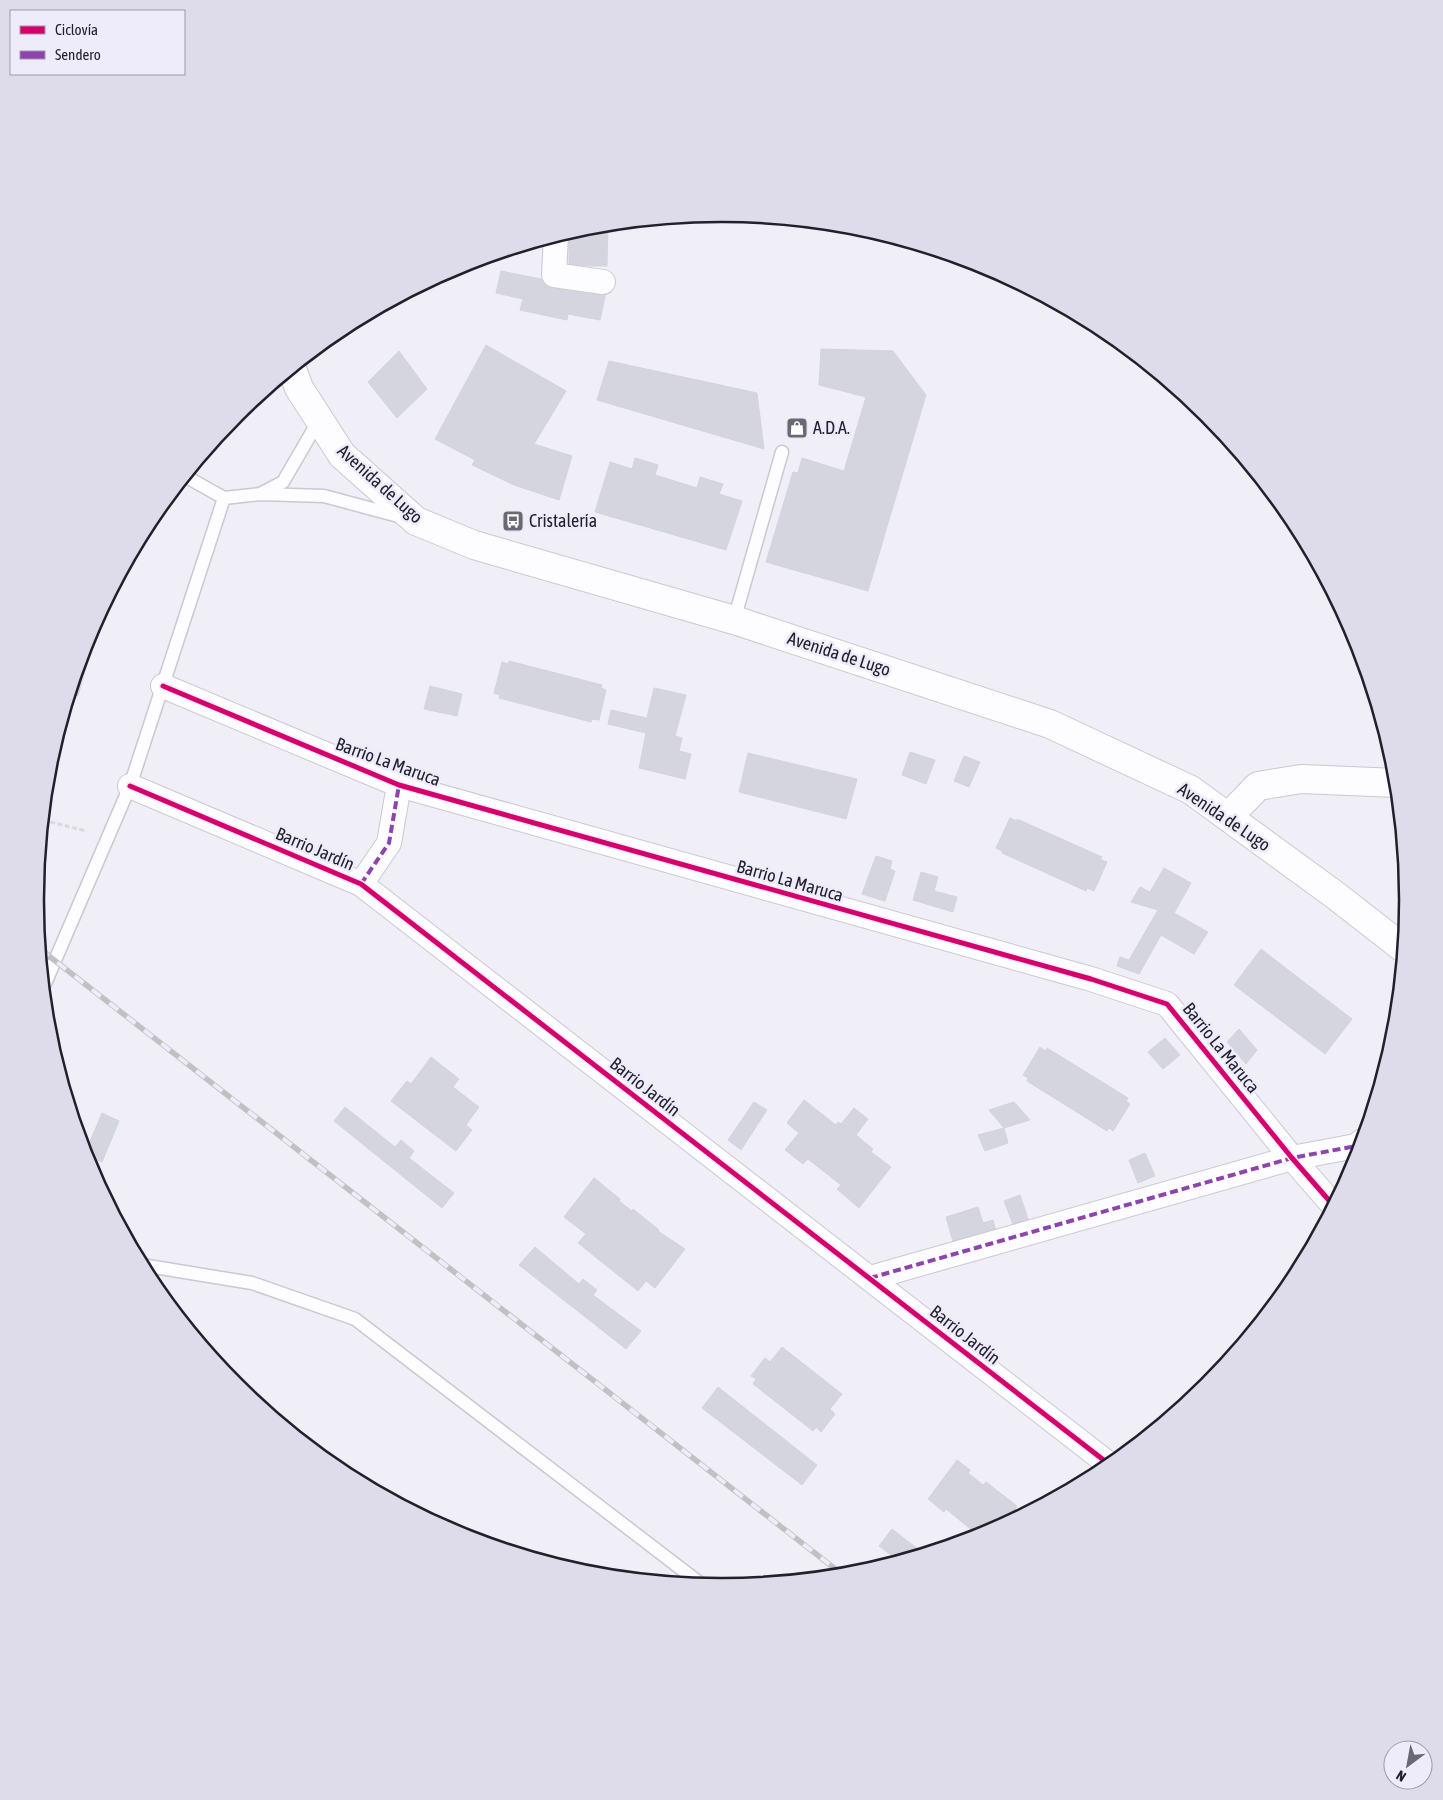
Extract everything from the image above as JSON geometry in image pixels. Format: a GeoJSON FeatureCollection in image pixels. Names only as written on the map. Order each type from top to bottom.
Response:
{"type":"FeatureCollection","features":[{"type":"Feature","properties":{"kind":"main road","name":"Avenida de Lugo"},"geometry":{"type":"LineString","coordinates":[[294,375],[298,388],[342,455],[416,521],[474,546],[734,620],[1050,724],[1191,790],[1335,895],[1398,944]]}},
{"type":"Feature","properties":{"kind":"main road"},"geometry":{"type":"LineString","coordinates":[[1228,817],[1258,786],[1301,778],[1388,783]]}},
{"type":"Feature","properties":{"kind":"street"},"geometry":{"type":"LineString","coordinates":[[556,243],[554,275],[602,282]]}},
{"type":"Feature","properties":{"kind":"street","name":"Barrio La Maruca"},"geometry":{"type":"LineString","coordinates":[[163,686],[398,785],[1071,974],[1167,1004],[1292,1158],[1329,1200]]}},
{"type":"Feature","properties":{"kind":"street"},"geometry":{"type":"LineString","coordinates":[[361,884],[389,843],[398,785]]}},
{"type":"Feature","properties":{"kind":"street","name":"Barrio Jardín"},"geometry":{"type":"LineString","coordinates":[[130,786],[361,884],[1104,1460]]}},
{"type":"Feature","properties":{"kind":"street"},"geometry":{"type":"LineString","coordinates":[[870,1278],[1292,1158],[1353,1147]]}},
{"type":"Feature","properties":{"kind":"lane"},"geometry":{"type":"LineString","coordinates":[[260,494],[283,482],[319,420]]}},
{"type":"Feature","properties":{"kind":"lane"},"geometry":{"type":"LineString","coordinates":[[734,620],[782,452]]}},
{"type":"Feature","properties":{"kind":"lane"},"geometry":{"type":"LineString","coordinates":[[191,479],[224,498],[260,494],[324,496],[416,521]]}},
{"type":"Feature","properties":{"kind":"lane"},"geometry":{"type":"LineString","coordinates":[[49,975],[130,786],[224,498]]}},
{"type":"Feature","properties":{"kind":"lane"},"geometry":{"type":"LineString","coordinates":[[152,1267],[252,1283],[355,1319],[691,1577]]}},
{"type":"Feature","properties":{"kind":"path"},"geometry":{"type":"LineString","coordinates":[[49,821],[109,836]]}},
{"type":"Feature","properties":{"kind":"building"},"geometry":{"type":"Polygon","coordinates":[[[608,232],[607,266],[569,266],[569,240],[608,232]]]}},
{"type":"Feature","properties":{"kind":"building"},"geometry":{"type":"Polygon","coordinates":[[[501,271],[606,292],[600,320],[568,314],[567,320],[520,310],[523,299],[496,293],[501,271]]]}},
{"type":"Feature","properties":{"kind":"building"},"geometry":{"type":"Polygon","coordinates":[[[486,345],[566,391],[534,444],[572,456],[559,500],[514,485],[472,465],[475,460],[435,439],[486,345]]]}},
{"type":"Feature","properties":{"kind":"building"},"geometry":{"type":"Polygon","coordinates":[[[821,349],[893,351],[926,395],[868,591],[766,562],[793,472],[798,473],[802,458],[844,471],[866,397],[819,385],[821,349]]]}},
{"type":"Feature","properties":{"kind":"building"},"geometry":{"type":"Polygon","coordinates":[[[399,351],[427,389],[397,418],[368,382],[399,351]]]}},
{"type":"Feature","properties":{"kind":"building"},"geometry":{"type":"Polygon","coordinates":[[[609,361],[757,393],[764,449],[597,400],[609,361]]]}},
{"type":"Feature","properties":{"kind":"building"},"geometry":{"type":"Polygon","coordinates":[[[635,458],[658,465],[655,475],[697,488],[700,477],[723,484],[719,494],[742,501],[726,550],[595,512],[610,462],[632,469],[635,458]]]}},
{"type":"Feature","properties":{"kind":"building"},"geometry":{"type":"Polygon","coordinates":[[[88,661],[78,696],[76,695],[88,661]]]}},
{"type":"Feature","properties":{"kind":"building"},"geometry":{"type":"Polygon","coordinates":[[[509,661],[602,685],[601,688],[606,690],[599,720],[592,719],[591,722],[499,698],[500,695],[494,693],[502,662],[508,664],[509,661]]]}},
{"type":"Feature","properties":{"kind":"building"},"geometry":{"type":"Polygon","coordinates":[[[430,686],[462,694],[457,716],[424,709],[430,686]]]}},
{"type":"Feature","properties":{"kind":"building"},"geometry":{"type":"Polygon","coordinates":[[[654,688],[686,695],[675,736],[682,738],[679,751],[691,754],[685,779],[639,768],[646,733],[608,724],[611,710],[647,718],[654,688]]]}},
{"type":"Feature","properties":{"kind":"building"},"geometry":{"type":"Polygon","coordinates":[[[910,752],[935,760],[926,784],[902,775],[910,752]]]}},
{"type":"Feature","properties":{"kind":"building"},"geometry":{"type":"Polygon","coordinates":[[[748,753],[857,779],[846,819],[739,792],[748,753]]]}},
{"type":"Feature","properties":{"kind":"building"},"geometry":{"type":"Polygon","coordinates":[[[964,756],[980,762],[969,787],[954,781],[964,756]]]}},
{"type":"Feature","properties":{"kind":"building"},"geometry":{"type":"Polygon","coordinates":[[[1010,818],[1017,821],[1017,819],[1102,857],[1100,859],[1107,862],[1094,891],[1087,888],[1086,891],[1002,853],[1002,851],[996,848],[1010,818]]]}},
{"type":"Feature","properties":{"kind":"building"},"geometry":{"type":"Polygon","coordinates":[[[876,856],[892,861],[890,869],[895,871],[885,901],[862,894],[876,856]]]}},
{"type":"Feature","properties":{"kind":"building"},"geometry":{"type":"Polygon","coordinates":[[[1164,868],[1191,883],[1174,913],[1208,932],[1194,954],[1161,935],[1139,974],[1117,966],[1120,957],[1129,960],[1158,910],[1131,902],[1140,887],[1150,892],[1164,868]]]}},
{"type":"Feature","properties":{"kind":"building"},"geometry":{"type":"Polygon","coordinates":[[[921,872],[938,877],[934,891],[957,897],[953,912],[913,900],[921,872]]]}},
{"type":"Feature","properties":{"kind":"building"},"geometry":{"type":"Polygon","coordinates":[[[1261,949],[1352,1019],[1325,1054],[1234,985],[1261,949]]]}},
{"type":"Feature","properties":{"kind":"building"},"geometry":{"type":"Polygon","coordinates":[[[1239,1029],[1257,1050],[1246,1064],[1227,1042],[1239,1029]]]}},
{"type":"Feature","properties":{"kind":"building"},"geometry":{"type":"Polygon","coordinates":[[[1165,1038],[1180,1055],[1163,1069],[1148,1052],[1165,1038]]]}},
{"type":"Feature","properties":{"kind":"building"},"geometry":{"type":"Polygon","coordinates":[[[1040,1047],[1045,1051],[1047,1048],[1128,1098],[1126,1101],[1130,1104],[1113,1131],[1109,1128],[1107,1131],[1027,1081],[1028,1078],[1023,1075],[1040,1047]]]}},
{"type":"Feature","properties":{"kind":"building"},"geometry":{"type":"Polygon","coordinates":[[[431,1057],[459,1079],[453,1087],[479,1107],[466,1125],[472,1130],[456,1151],[391,1101],[407,1081],[411,1084],[431,1057]]]}},
{"type":"Feature","properties":{"kind":"building"},"geometry":{"type":"Polygon","coordinates":[[[804,1100],[836,1125],[838,1122],[841,1124],[854,1108],[868,1119],[856,1135],[873,1149],[871,1152],[891,1167],[859,1208],[837,1189],[841,1185],[808,1159],[803,1164],[785,1150],[799,1133],[787,1123],[804,1100]]]}},
{"type":"Feature","properties":{"kind":"building"},"geometry":{"type":"Polygon","coordinates":[[[754,1102],[767,1110],[741,1150],[728,1140],[754,1102]]]}},
{"type":"Feature","properties":{"kind":"building"},"geometry":{"type":"Polygon","coordinates":[[[1014,1102],[1030,1120],[1004,1128],[989,1110],[1014,1102]]]}},
{"type":"Feature","properties":{"kind":"building"},"geometry":{"type":"Polygon","coordinates":[[[345,1107],[395,1147],[401,1140],[414,1151],[409,1158],[454,1193],[442,1208],[334,1121],[345,1107]]]}},
{"type":"Feature","properties":{"kind":"building"},"geometry":{"type":"Polygon","coordinates":[[[102,1113],[119,1121],[102,1162],[95,1159],[89,1144],[102,1113]]]}},
{"type":"Feature","properties":{"kind":"building"},"geometry":{"type":"Polygon","coordinates":[[[1004,1128],[1008,1143],[985,1151],[978,1135],[1004,1128]]]}},
{"type":"Feature","properties":{"kind":"building"},"geometry":{"type":"Polygon","coordinates":[[[1145,1153],[1155,1176],[1138,1183],[1129,1160],[1145,1153]]]}},
{"type":"Feature","properties":{"kind":"building"},"geometry":{"type":"Polygon","coordinates":[[[594,1178],[620,1199],[619,1201],[632,1211],[633,1209],[658,1231],[685,1249],[655,1288],[646,1281],[638,1291],[578,1243],[586,1234],[564,1217],[594,1178]]]}},
{"type":"Feature","properties":{"kind":"building"},"geometry":{"type":"Polygon","coordinates":[[[1020,1195],[1029,1222],[1014,1227],[1004,1201],[1020,1195]]]}},
{"type":"Feature","properties":{"kind":"building"},"geometry":{"type":"Polygon","coordinates":[[[978,1207],[983,1223],[993,1220],[996,1231],[954,1245],[946,1217],[978,1207]]]}},
{"type":"Feature","properties":{"kind":"building"},"geometry":{"type":"Polygon","coordinates":[[[535,1247],[579,1284],[583,1279],[597,1290],[593,1295],[641,1331],[626,1349],[519,1265],[535,1247]]]}},
{"type":"Feature","properties":{"kind":"building"},"geometry":{"type":"Polygon","coordinates":[[[782,1347],[842,1394],[830,1409],[835,1414],[821,1432],[816,1427],[813,1431],[753,1384],[756,1379],[751,1376],[765,1358],[770,1362],[782,1347]]]}},
{"type":"Feature","properties":{"kind":"building"},"geometry":{"type":"Polygon","coordinates":[[[718,1387],[817,1465],[802,1485],[702,1408],[718,1387]]]}},
{"type":"Feature","properties":{"kind":"building"},"geometry":{"type":"Polygon","coordinates":[[[957,1460],[970,1470],[968,1473],[983,1485],[986,1482],[1017,1506],[1015,1509],[1016,1510],[971,1530],[946,1509],[944,1512],[928,1499],[957,1460]]]}},
{"type":"Feature","properties":{"kind":"building"},"geometry":{"type":"Polygon","coordinates":[[[892,1529],[917,1549],[893,1556],[879,1546],[892,1529]]]}},
{"type":"Feature","properties":{"kind":"railway"},"geometry":{"type":"LineString","coordinates":[[46,954],[834,1568]]}},
{"type":"Feature","properties":{"kind":"marked path"},"geometry":{"type":"LineString","coordinates":[[361,884],[389,843],[399,785]]}},
{"type":"Feature","properties":{"kind":"marked path"},"geometry":{"type":"LineString","coordinates":[[870,1278],[1292,1158],[1353,1147]]}},
{"type":"Feature","properties":{"kind":"cycle path"},"geometry":{"type":"LineString","coordinates":[[163,686],[399,785],[1091,979],[1167,1004],[1292,1158],[1329,1200]]}},
{"type":"Feature","properties":{"kind":"cycle path"},"geometry":{"type":"LineString","coordinates":[[130,786],[361,884],[1104,1460]]}},
{"type":"Feature","properties":{"kind":"place","name":"A.D.A."},"geometry":{"type":"Point","coordinates":[797,428]}},
{"type":"Feature","properties":{"kind":"place","name":"Cristalería"},"geometry":{"type":"Point","coordinates":[513,521]}}]}
